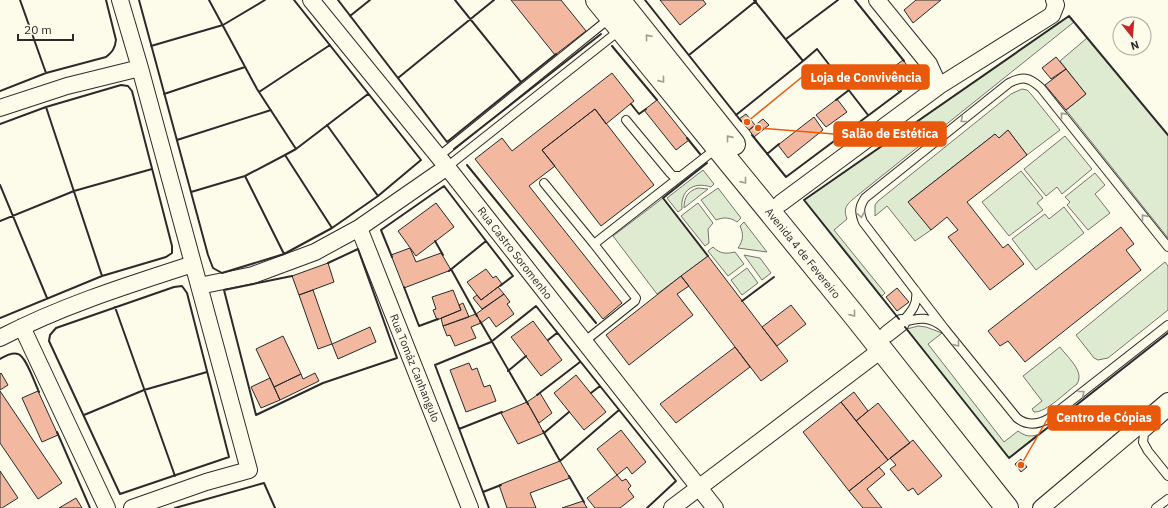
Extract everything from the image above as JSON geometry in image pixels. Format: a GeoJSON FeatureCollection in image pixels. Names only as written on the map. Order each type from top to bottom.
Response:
{"type":"FeatureCollection","features":[{"type":"Feature","properties":{"kind":"main road","name":"Avenida 4 de Fevereiro"},"geometry":{"type":"LineString","coordinates":[[597,0],[617,15],[781,203],[890,335],[1024,508]]}},
{"type":"Feature","properties":{"kind":"main road","name":"Avenida 4 de Fevereiro"},"geometry":{"type":"LineString","coordinates":[[617,15],[718,148],[890,335],[1007,508]]}},
{"type":"Feature","properties":{"kind":"street"},"geometry":{"type":"LineString","coordinates":[[120,0],[140,68],[249,470],[206,482],[132,508]]}},
{"type":"Feature","properties":{"kind":"street","name":"Rua Castro Soromenho"},"geometry":{"type":"LineString","coordinates":[[312,0],[585,341],[715,508]]}},
{"type":"Feature","properties":{"kind":"street"},"geometry":{"type":"LineString","coordinates":[[877,0],[929,64],[939,86]]}},
{"type":"Feature","properties":{"kind":"street"},"geometry":{"type":"LineString","coordinates":[[781,203],[939,86],[1052,15],[1056,5],[1054,0]]}},
{"type":"Feature","properties":{"kind":"street"},"geometry":{"type":"LineString","coordinates":[[0,108],[67,86],[140,68]]}},
{"type":"Feature","properties":{"kind":"street"},"geometry":{"type":"LineString","coordinates":[[199,286],[253,275],[315,252],[360,228],[442,162]]}},
{"type":"Feature","properties":{"kind":"street","name":"Rua Tomáz Canhangulo"},"geometry":{"type":"LineString","coordinates":[[360,228],[470,508]]}},
{"type":"Feature","properties":{"kind":"street"},"geometry":{"type":"LineString","coordinates":[[0,338],[22,327],[128,285],[193,264]]}},
{"type":"Feature","properties":{"kind":"street"},"geometry":{"type":"LineString","coordinates":[[22,327],[107,508]]}},
{"type":"Feature","properties":{"kind":"street"},"geometry":{"type":"LineString","coordinates":[[672,508],[890,335]]}},
{"type":"Feature","properties":{"kind":"street"},"geometry":{"type":"LineString","coordinates":[[1041,508],[1168,401]]}},
{"type":"Feature","properties":{"kind":"lane"},"geometry":{"type":"LineString","coordinates":[[442,162],[617,15]]}},
{"type":"Feature","properties":{"kind":"lane"},"geometry":{"type":"LineString","coordinates":[[442,162],[617,15]]}},
{"type":"Feature","properties":{"kind":"lane"},"geometry":{"type":"LineString","coordinates":[[1168,248],[1040,88],[1034,82],[1026,78],[1016,79],[1009,83],[865,198],[860,205],[860,214],[863,222],[944,328],[1017,418],[1023,423],[1040,424],[1048,419],[1168,324]]}},
{"type":"Feature","properties":{"kind":"lane"},"geometry":{"type":"LineString","coordinates":[[626,120],[670,174],[673,176],[681,176]]}},
{"type":"Feature","properties":{"kind":"lane"},"geometry":{"type":"LineString","coordinates":[[594,244],[718,148]]}},
{"type":"Feature","properties":{"kind":"lane"},"geometry":{"type":"LineString","coordinates":[[544,183],[636,298],[635,301],[585,341]]}},
{"type":"Feature","properties":{"kind":"lane"},"geometry":{"type":"LineString","coordinates":[[890,335],[912,312],[916,304],[916,291]]}},
{"type":"Feature","properties":{"kind":"lane"},"geometry":{"type":"LineString","coordinates":[[890,335],[914,318],[925,318],[936,321],[944,328]]}},
{"type":"Feature","properties":{"kind":"lane"},"geometry":{"type":"LineString","coordinates":[[1168,413],[1144,434],[1143,442],[1148,451],[1168,476]]}},
{"type":"Feature","properties":{"kind":"lane"},"geometry":{"type":"LineString","coordinates":[[1156,508],[1168,499]]}},
{"type":"Feature","properties":{"kind":"green space"},"geometry":{"type":"Polygon","coordinates":[[[1069,16],[1074,22],[847,205],[845,211],[847,219],[834,230],[885,293],[881,297],[804,200],[1069,16]]]}},
{"type":"Feature","properties":{"kind":"green space"},"geometry":{"type":"Polygon","coordinates":[[[1087,38],[1168,135],[1168,238],[1066,110],[1086,94],[1060,61],[1087,38]]]}},
{"type":"Feature","properties":{"kind":"green space"},"geometry":{"type":"Polygon","coordinates":[[[1022,89],[1027,90],[1031,94],[1060,130],[1027,155],[1008,130],[999,138],[995,134],[909,201],[931,230],[915,241],[887,206],[875,216],[875,205],[878,201],[1011,94],[1022,89]]]}},
{"type":"Feature","properties":{"kind":"green space"},"geometry":{"type":"Polygon","coordinates":[[[1065,136],[1092,169],[1062,194],[1057,187],[1046,196],[1024,169],[1065,136]]]}},
{"type":"Feature","properties":{"kind":"green space"},"geometry":{"type":"Polygon","coordinates":[[[703,170],[714,184],[711,187],[699,185],[689,189],[683,197],[682,209],[678,212],[667,198],[703,170]]]}},
{"type":"Feature","properties":{"kind":"green space"},"geometry":{"type":"Polygon","coordinates":[[[1021,171],[1043,198],[1037,203],[1043,210],[1009,236],[982,202],[1021,171]]]}},
{"type":"Feature","properties":{"kind":"green space"},"geometry":{"type":"Polygon","coordinates":[[[1095,173],[1105,185],[1095,194],[1110,213],[1088,230],[1067,205],[1070,202],[1065,197],[1095,173]]]}},
{"type":"Feature","properties":{"kind":"green space"},"geometry":{"type":"Polygon","coordinates":[[[698,188],[708,189],[684,208],[687,195],[698,188]]]}},
{"type":"Feature","properties":{"kind":"green space"},"geometry":{"type":"Polygon","coordinates":[[[718,188],[741,218],[737,222],[726,218],[716,220],[701,200],[718,188]]]}},
{"type":"Feature","properties":{"kind":"green space"},"geometry":{"type":"Polygon","coordinates":[[[663,198],[708,256],[657,294],[613,236],[663,198]]]}},
{"type":"Feature","properties":{"kind":"green space"},"geometry":{"type":"Polygon","coordinates":[[[698,203],[713,223],[708,229],[709,243],[705,246],[681,216],[698,203]]]}},
{"type":"Feature","properties":{"kind":"green space"},"geometry":{"type":"Polygon","coordinates":[[[1064,207],[1084,233],[1036,270],[1012,239],[1045,214],[1049,219],[1064,207]]]}},
{"type":"Feature","properties":{"kind":"green space"},"geometry":{"type":"Polygon","coordinates":[[[744,222],[767,252],[738,248],[742,237],[740,226],[744,222]]]}},
{"type":"Feature","properties":{"kind":"green space"},"geometry":{"type":"Polygon","coordinates":[[[713,247],[723,253],[735,252],[744,264],[728,276],[708,251],[713,247]]]}},
{"type":"Feature","properties":{"kind":"green space"},"geometry":{"type":"Polygon","coordinates":[[[744,255],[760,258],[771,273],[762,280],[744,255]]]}},
{"type":"Feature","properties":{"kind":"green space"},"geometry":{"type":"Polygon","coordinates":[[[1165,262],[1168,266],[1168,310],[1108,358],[1098,360],[1094,358],[1076,335],[1165,262]]]}},
{"type":"Feature","properties":{"kind":"green space"},"geometry":{"type":"Polygon","coordinates":[[[747,268],[758,283],[742,295],[731,280],[747,268]]]}},
{"type":"Feature","properties":{"kind":"green space"},"geometry":{"type":"Polygon","coordinates":[[[918,326],[926,327],[942,333],[928,344],[1004,442],[1018,431],[1027,436],[1037,435],[1009,458],[907,329],[918,326]]]}},
{"type":"Feature","properties":{"kind":"green space"},"geometry":{"type":"Polygon","coordinates":[[[1060,347],[1077,369],[1079,379],[1077,384],[1044,409],[1034,412],[1032,409],[1042,401],[1023,376],[1060,347]]]}},
{"type":"Feature","properties":{"kind":"building"},"geometry":{"type":"Polygon","coordinates":[[[511,0],[561,0],[586,31],[555,55],[511,0]]]}},
{"type":"Feature","properties":{"kind":"building"},"geometry":{"type":"Polygon","coordinates":[[[660,0],[703,0],[706,4],[680,25],[660,0]]]}},
{"type":"Feature","properties":{"kind":"building"},"geometry":{"type":"Polygon","coordinates":[[[916,0],[941,0],[913,23],[904,10],[916,0]]]}},
{"type":"Feature","properties":{"kind":"building"},"geometry":{"type":"Polygon","coordinates":[[[1056,57],[1066,69],[1051,79],[1042,68],[1056,57]]]}},
{"type":"Feature","properties":{"kind":"building"},"geometry":{"type":"Polygon","coordinates":[[[903,60],[917,78],[899,92],[884,74],[903,60]]]}},
{"type":"Feature","properties":{"kind":"building"},"geometry":{"type":"Polygon","coordinates":[[[1066,69],[1086,94],[1066,110],[1045,85],[1066,69]]]}},
{"type":"Feature","properties":{"kind":"building"},"geometry":{"type":"Polygon","coordinates":[[[612,73],[634,101],[606,124],[595,109],[542,150],[555,166],[529,186],[622,303],[603,319],[475,159],[502,138],[512,151],[612,73]]]}},
{"type":"Feature","properties":{"kind":"building"},"geometry":{"type":"Polygon","coordinates":[[[837,99],[847,112],[826,127],[816,115],[837,99]]]}},
{"type":"Feature","properties":{"kind":"building"},"geometry":{"type":"Polygon","coordinates":[[[657,100],[689,140],[676,150],[644,110],[657,100]]]}},
{"type":"Feature","properties":{"kind":"building"},"geometry":{"type":"Polygon","coordinates":[[[595,109],[654,185],[601,226],[542,150],[595,109]]]}},
{"type":"Feature","properties":{"kind":"building"},"geometry":{"type":"Polygon","coordinates":[[[746,114],[755,125],[749,130],[739,119],[746,114]]]}},
{"type":"Feature","properties":{"kind":"building"},"geometry":{"type":"Polygon","coordinates":[[[814,117],[823,130],[788,158],[778,145],[814,117]]]}},
{"type":"Feature","properties":{"kind":"building"},"geometry":{"type":"Polygon","coordinates":[[[763,119],[769,125],[754,137],[749,130],[763,119]]]}},
{"type":"Feature","properties":{"kind":"building"},"geometry":{"type":"Polygon","coordinates":[[[1008,130],[1027,155],[967,202],[1003,248],[1008,244],[1024,264],[990,290],[948,237],[958,230],[947,217],[931,230],[908,202],[995,134],[999,138],[1008,130]]]}},
{"type":"Feature","properties":{"kind":"building"},"geometry":{"type":"Polygon","coordinates":[[[436,203],[454,227],[416,256],[398,231],[436,203]]]}},
{"type":"Feature","properties":{"kind":"building"},"geometry":{"type":"Polygon","coordinates":[[[1121,227],[1134,244],[1126,250],[1141,270],[1025,362],[1008,341],[1000,346],[988,331],[1121,227]]]}},
{"type":"Feature","properties":{"kind":"building"},"geometry":{"type":"Polygon","coordinates":[[[410,248],[416,262],[441,253],[451,270],[404,288],[391,255],[410,248]]]}},
{"type":"Feature","properties":{"kind":"building"},"geometry":{"type":"Polygon","coordinates":[[[708,256],[788,361],[761,381],[681,276],[708,256]]]}},
{"type":"Feature","properties":{"kind":"building"},"geometry":{"type":"Polygon","coordinates":[[[328,263],[334,282],[299,295],[292,276],[328,263]]]}},
{"type":"Feature","properties":{"kind":"building"},"geometry":{"type":"Polygon","coordinates":[[[486,269],[493,278],[496,276],[502,284],[481,300],[467,282],[486,269]]]}},
{"type":"Feature","properties":{"kind":"building"},"geometry":{"type":"Polygon","coordinates":[[[681,276],[689,286],[677,294],[693,315],[629,365],[606,335],[681,276]]]}},
{"type":"Feature","properties":{"kind":"building"},"geometry":{"type":"Polygon","coordinates":[[[498,287],[504,294],[482,309],[473,298],[477,295],[481,300],[498,287]]]}},
{"type":"Feature","properties":{"kind":"building"},"geometry":{"type":"Polygon","coordinates":[[[897,288],[909,302],[897,311],[886,297],[897,288]]]}},
{"type":"Feature","properties":{"kind":"building"},"geometry":{"type":"Polygon","coordinates":[[[313,290],[332,344],[318,349],[299,295],[313,290]]]}},
{"type":"Feature","properties":{"kind":"building"},"geometry":{"type":"Polygon","coordinates":[[[453,290],[461,310],[437,320],[433,310],[436,309],[432,297],[453,290]]]}},
{"type":"Feature","properties":{"kind":"building"},"geometry":{"type":"Polygon","coordinates":[[[504,294],[510,302],[507,304],[514,314],[496,327],[489,317],[481,323],[476,314],[504,294]]]}},
{"type":"Feature","properties":{"kind":"building"},"geometry":{"type":"Polygon","coordinates":[[[463,303],[469,317],[443,326],[441,318],[461,310],[459,305],[463,303]]]}},
{"type":"Feature","properties":{"kind":"building"},"geometry":{"type":"Polygon","coordinates":[[[791,305],[806,324],[777,346],[762,327],[791,305]]]}},
{"type":"Feature","properties":{"kind":"building"},"geometry":{"type":"Polygon","coordinates":[[[476,314],[481,323],[471,327],[476,338],[455,346],[450,335],[447,336],[443,326],[476,314]]]}},
{"type":"Feature","properties":{"kind":"building"},"geometry":{"type":"Polygon","coordinates":[[[533,321],[562,360],[541,376],[511,337],[533,321]]]}},
{"type":"Feature","properties":{"kind":"building"},"geometry":{"type":"Polygon","coordinates":[[[370,327],[376,342],[338,359],[332,344],[370,327]]]}},
{"type":"Feature","properties":{"kind":"building"},"geometry":{"type":"Polygon","coordinates":[[[283,336],[301,374],[274,387],[256,349],[283,336]]]}},
{"type":"Feature","properties":{"kind":"building"},"geometry":{"type":"Polygon","coordinates":[[[735,347],[750,367],[676,423],[660,404],[735,347]]]}},
{"type":"Feature","properties":{"kind":"building"},"geometry":{"type":"Polygon","coordinates":[[[469,363],[472,370],[477,368],[484,387],[490,385],[496,401],[466,412],[450,370],[469,363]]]}},
{"type":"Feature","properties":{"kind":"building"},"geometry":{"type":"Polygon","coordinates":[[[1,373],[8,385],[0,390],[0,374],[1,373]]]}},
{"type":"Feature","properties":{"kind":"building"},"geometry":{"type":"Polygon","coordinates":[[[315,373],[319,381],[280,400],[274,387],[301,374],[303,379],[315,373]]]}},
{"type":"Feature","properties":{"kind":"building"},"geometry":{"type":"Polygon","coordinates":[[[576,375],[606,412],[584,430],[554,393],[576,375]]]}},
{"type":"Feature","properties":{"kind":"building"},"geometry":{"type":"Polygon","coordinates":[[[270,378],[280,400],[261,408],[251,387],[270,378]]]}},
{"type":"Feature","properties":{"kind":"building"},"geometry":{"type":"Polygon","coordinates":[[[0,391],[62,483],[38,499],[0,443],[0,391]]]}},
{"type":"Feature","properties":{"kind":"building"},"geometry":{"type":"Polygon","coordinates":[[[38,391],[58,435],[42,442],[22,398],[38,391]]]}},
{"type":"Feature","properties":{"kind":"building"},"geometry":{"type":"Polygon","coordinates":[[[854,392],[868,411],[856,421],[841,402],[854,392]]]}},
{"type":"Feature","properties":{"kind":"building"},"geometry":{"type":"Polygon","coordinates":[[[540,393],[552,413],[539,423],[527,402],[540,393]]]}},
{"type":"Feature","properties":{"kind":"building"},"geometry":{"type":"Polygon","coordinates":[[[527,402],[544,433],[518,444],[501,413],[527,402]]]}},
{"type":"Feature","properties":{"kind":"building"},"geometry":{"type":"Polygon","coordinates":[[[841,402],[888,460],[849,491],[803,432],[841,402]]]}},
{"type":"Feature","properties":{"kind":"building"},"geometry":{"type":"Polygon","coordinates":[[[878,403],[910,443],[888,460],[856,421],[878,403]]]}},
{"type":"Feature","properties":{"kind":"building"},"geometry":{"type":"Polygon","coordinates":[[[621,430],[646,462],[632,474],[627,467],[617,475],[597,449],[621,430]]]}},
{"type":"Feature","properties":{"kind":"building"},"geometry":{"type":"Polygon","coordinates":[[[913,440],[942,476],[918,495],[913,488],[908,491],[890,469],[896,465],[890,458],[913,440]]]}},
{"type":"Feature","properties":{"kind":"building"},"geometry":{"type":"Polygon","coordinates":[[[1021,459],[1027,467],[1021,472],[1015,464],[1021,459]]]}},
{"type":"Feature","properties":{"kind":"building"},"geometry":{"type":"Polygon","coordinates":[[[560,461],[570,478],[530,493],[536,508],[507,508],[499,485],[560,461]]]}},
{"type":"Feature","properties":{"kind":"building"},"geometry":{"type":"Polygon","coordinates":[[[879,467],[885,474],[867,489],[882,508],[863,508],[849,491],[879,467]]]}},
{"type":"Feature","properties":{"kind":"building"},"geometry":{"type":"Polygon","coordinates":[[[0,471],[18,498],[2,508],[0,508],[0,471]]]}},
{"type":"Feature","properties":{"kind":"building"},"geometry":{"type":"Polygon","coordinates":[[[617,475],[622,481],[626,479],[631,486],[628,489],[634,497],[620,508],[595,508],[587,498],[617,475]]]}},
{"type":"Feature","properties":{"kind":"building"},"geometry":{"type":"Polygon","coordinates":[[[76,498],[82,508],[59,508],[76,498]]]}},
{"type":"Feature","properties":{"kind":"building"},"geometry":{"type":"Polygon","coordinates":[[[583,501],[587,508],[562,508],[583,501]]]}},
{"type":"Feature","properties":{"kind":"wall"},"geometry":{"type":"LineString","coordinates":[[20,0],[46,73]]}},
{"type":"Feature","properties":{"kind":"wall"},"geometry":{"type":"LineString","coordinates":[[0,91],[46,73],[106,57],[112,52],[116,40],[106,0]]}},
{"type":"Feature","properties":{"kind":"wall"},"geometry":{"type":"LineString","coordinates":[[139,0],[208,255],[213,268],[222,273],[284,254],[332,228],[378,196],[421,160],[294,0]]}},
{"type":"Feature","properties":{"kind":"wall"},"geometry":{"type":"LineString","coordinates":[[209,0],[257,89],[296,149],[285,155],[332,228]]}},
{"type":"Feature","properties":{"kind":"wall"},"geometry":{"type":"LineString","coordinates":[[151,46],[223,25],[265,0]]}},
{"type":"Feature","properties":{"kind":"wall"},"geometry":{"type":"LineString","coordinates":[[338,0],[447,142],[556,54]]}},
{"type":"Feature","properties":{"kind":"wall"},"geometry":{"type":"LineString","coordinates":[[350,16],[370,0]]}},
{"type":"Feature","properties":{"kind":"wall"},"geometry":{"type":"LineString","coordinates":[[455,0],[521,82]]}},
{"type":"Feature","properties":{"kind":"wall"},"geometry":{"type":"LineString","coordinates":[[398,78],[494,0]]}},
{"type":"Feature","properties":{"kind":"wall"},"geometry":{"type":"LineString","coordinates":[[645,0],[741,121]]}},
{"type":"Feature","properties":{"kind":"wall"},"geometry":{"type":"LineString","coordinates":[[754,0],[803,61],[817,49],[868,115]]}},
{"type":"Feature","properties":{"kind":"wall"},"geometry":{"type":"LineString","coordinates":[[786,39],[838,0]]}},
{"type":"Feature","properties":{"kind":"wall"},"geometry":{"type":"LineString","coordinates":[[855,0],[904,61]]}},
{"type":"Feature","properties":{"kind":"wall"},"geometry":{"type":"LineString","coordinates":[[689,55],[756,1]]}},
{"type":"Feature","properties":{"kind":"wall"},"geometry":{"type":"LineString","coordinates":[[899,319],[804,200],[1069,16],[1168,135]]}},
{"type":"Feature","properties":{"kind":"wall"},"geometry":{"type":"LineString","coordinates":[[454,149],[601,34]]}},
{"type":"Feature","properties":{"kind":"wall"},"geometry":{"type":"LineString","coordinates":[[259,92],[330,45]]}},
{"type":"Feature","properties":{"kind":"wall"},"geometry":{"type":"LineString","coordinates":[[612,46],[657,100]]}},
{"type":"Feature","properties":{"kind":"wall"},"geometry":{"type":"LineString","coordinates":[[736,115],[803,61]]}},
{"type":"Feature","properties":{"kind":"wall"},"geometry":{"type":"LineString","coordinates":[[164,94],[245,67]]}},
{"type":"Feature","properties":{"kind":"wall"},"geometry":{"type":"LineString","coordinates":[[0,124],[46,107],[121,85],[128,86],[132,91],[172,246],[172,253],[166,257],[102,276],[0,318]]}},
{"type":"Feature","properties":{"kind":"wall"},"geometry":{"type":"LineString","coordinates":[[836,100],[849,90]]}},
{"type":"Feature","properties":{"kind":"wall"},"geometry":{"type":"LineString","coordinates":[[752,135],[786,177],[901,91]]}},
{"type":"Feature","properties":{"kind":"wall"},"geometry":{"type":"LineString","coordinates":[[296,149],[368,94]]}},
{"type":"Feature","properties":{"kind":"wall"},"geometry":{"type":"LineString","coordinates":[[631,104],[639,114],[646,109]]}},
{"type":"Feature","properties":{"kind":"wall"},"geometry":{"type":"LineString","coordinates":[[46,107],[102,276]]}},
{"type":"Feature","properties":{"kind":"wall"},"geometry":{"type":"LineString","coordinates":[[177,140],[271,110]]}},
{"type":"Feature","properties":{"kind":"wall"},"geometry":{"type":"LineString","coordinates":[[327,125],[378,196]]}},
{"type":"Feature","properties":{"kind":"wall"},"geometry":{"type":"LineString","coordinates":[[687,138],[700,154]]}},
{"type":"Feature","properties":{"kind":"wall"},"geometry":{"type":"LineString","coordinates":[[767,154],[779,144]]}},
{"type":"Feature","properties":{"kind":"wall"},"geometry":{"type":"LineString","coordinates":[[191,192],[245,176],[285,155]]}},
{"type":"Feature","properties":{"kind":"wall"},"geometry":{"type":"LineString","coordinates":[[707,163],[663,198],[708,256]]}},
{"type":"Feature","properties":{"kind":"wall"},"geometry":{"type":"LineString","coordinates":[[467,165],[596,323]]}},
{"type":"Feature","properties":{"kind":"wall"},"geometry":{"type":"LineString","coordinates":[[0,221],[74,191],[152,169]]}},
{"type":"Feature","properties":{"kind":"wall"},"geometry":{"type":"LineString","coordinates":[[245,176],[284,254]]}},
{"type":"Feature","properties":{"kind":"wall"},"geometry":{"type":"LineString","coordinates":[[0,185],[47,298]]}},
{"type":"Feature","properties":{"kind":"wall"},"geometry":{"type":"LineString","coordinates":[[392,257],[381,230],[444,186],[486,241],[449,271]]}},
{"type":"Feature","properties":{"kind":"wall"},"geometry":{"type":"LineString","coordinates":[[435,241],[443,255]]}},
{"type":"Feature","properties":{"kind":"wall"},"geometry":{"type":"LineString","coordinates":[[486,241],[513,276],[500,286]]}},
{"type":"Feature","properties":{"kind":"wall"},"geometry":{"type":"LineString","coordinates":[[292,276],[224,290],[256,415],[323,383],[397,358],[358,249],[328,263]]}},
{"type":"Feature","properties":{"kind":"wall"},"geometry":{"type":"LineString","coordinates":[[451,269],[477,316]]}},
{"type":"Feature","properties":{"kind":"wall"},"geometry":{"type":"LineString","coordinates":[[742,301],[774,277]]}},
{"type":"Feature","properties":{"kind":"wall"},"geometry":{"type":"LineString","coordinates":[[182,286],[187,293],[229,457],[120,494],[49,341],[50,335],[56,328],[174,287],[182,286]]}},
{"type":"Feature","properties":{"kind":"wall"},"geometry":{"type":"LineString","coordinates":[[404,287],[419,326],[438,319]]}},
{"type":"Feature","properties":{"kind":"wall"},"geometry":{"type":"LineString","coordinates":[[483,492],[435,365],[491,342],[536,306],[676,481],[647,508]]}},
{"type":"Feature","properties":{"kind":"wall"},"geometry":{"type":"LineString","coordinates":[[115,307],[175,476]]}},
{"type":"Feature","properties":{"kind":"wall"},"geometry":{"type":"LineString","coordinates":[[480,321],[528,404]]}},
{"type":"Feature","properties":{"kind":"wall"},"geometry":{"type":"LineString","coordinates":[[905,327],[1009,458],[1168,333]]}},
{"type":"Feature","properties":{"kind":"wall"},"geometry":{"type":"LineString","coordinates":[[548,340],[557,333]]}},
{"type":"Feature","properties":{"kind":"wall"},"geometry":{"type":"LineString","coordinates":[[0,359],[13,354],[18,354],[21,356],[27,365],[39,392]]}},
{"type":"Feature","properties":{"kind":"wall"},"geometry":{"type":"LineString","coordinates":[[508,371],[526,356]]}},
{"type":"Feature","properties":{"kind":"wall"},"geometry":{"type":"LineString","coordinates":[[537,395],[580,362]]}},
{"type":"Feature","properties":{"kind":"wall"},"geometry":{"type":"LineString","coordinates":[[84,415],[144,390],[207,372]]}},
{"type":"Feature","properties":{"kind":"wall"},"geometry":{"type":"LineString","coordinates":[[591,393],[600,386]]}},
{"type":"Feature","properties":{"kind":"wall"},"geometry":{"type":"LineString","coordinates":[[543,431],[560,461],[619,410]]}},
{"type":"Feature","properties":{"kind":"wall"},"geometry":{"type":"LineString","coordinates":[[459,429],[502,412]]}},
{"type":"Feature","properties":{"kind":"wall"},"geometry":{"type":"LineString","coordinates":[[544,433],[569,412]]}},
{"type":"Feature","properties":{"kind":"wall"},"geometry":{"type":"LineString","coordinates":[[57,432],[90,508]]}},
{"type":"Feature","properties":{"kind":"wall"},"geometry":{"type":"LineString","coordinates":[[569,476],[584,502]]}},
{"type":"Feature","properties":{"kind":"wall"},"geometry":{"type":"LineString","coordinates":[[175,508],[264,483],[275,508]]}},
{"type":"Feature","properties":{"kind":"wall"},"geometry":{"type":"LineString","coordinates":[[489,508],[483,492],[501,485]]}},
{"type":"Feature","properties":{"kind":"place","name":"Loja de Convivência"},"geometry":{"type":"Point","coordinates":[747,122]}},
{"type":"Feature","properties":{"kind":"place","name":"Salão de Estética"},"geometry":{"type":"Point","coordinates":[758,128]}},
{"type":"Feature","properties":{"kind":"place","name":"Centro de Cópias"},"geometry":{"type":"Point","coordinates":[1021,465]}}]}
